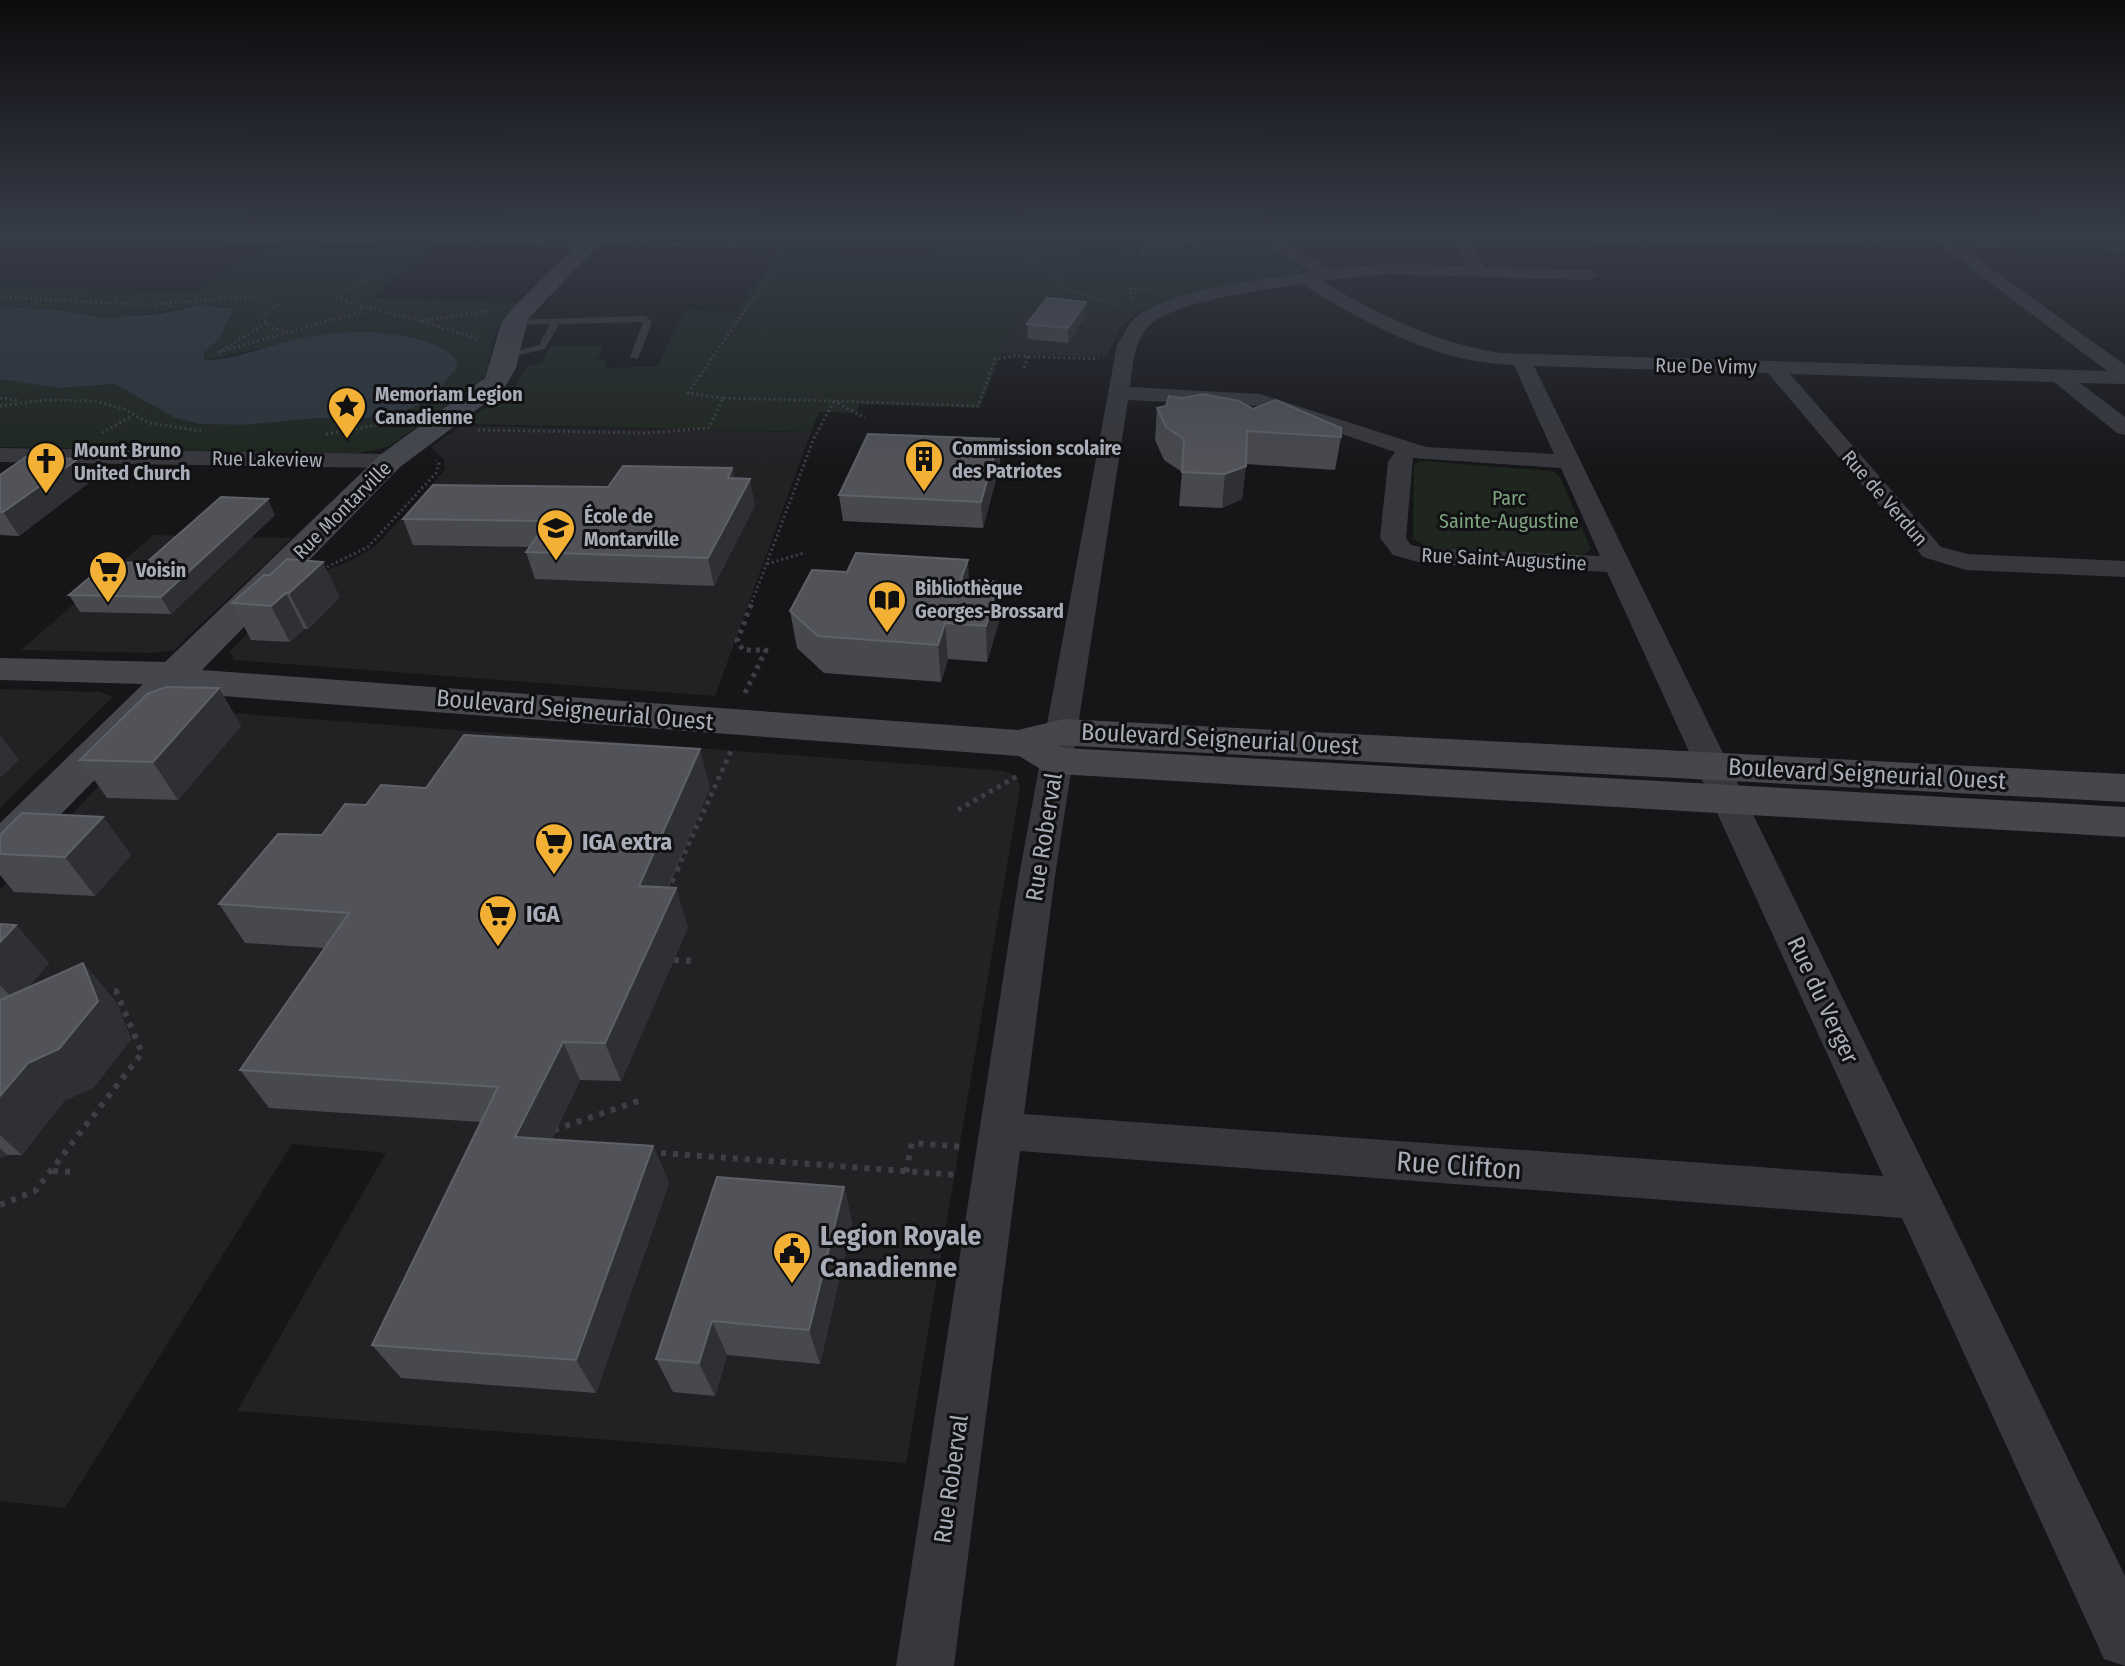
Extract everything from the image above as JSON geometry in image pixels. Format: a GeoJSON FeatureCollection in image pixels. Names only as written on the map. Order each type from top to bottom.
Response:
{"type":"FeatureCollection","features":[{"type":"Feature","properties":{"kind":"street"},"geometry":{"type":"LineString","coordinates":[[505,316],[509,313]]}},
{"type":"Feature","properties":{"kind":"street","name":"Rue Roberval"},"geometry":{"type":"LineString","coordinates":[[925,1666],[983,1139],[1040,752],[1121,377],[1135,330],[1156,313]]}},
{"type":"Feature","properties":{"kind":"street","name":"Rue De Vimy"},"geometry":{"type":"LineString","coordinates":[[1367,313],[1414,339],[1466,354],[1522,361],[2125,376]]}},
{"type":"Feature","properties":{"kind":"street"},"geometry":{"type":"LineString","coordinates":[[2040,313],[2125,376]]}},
{"type":"Feature","properties":{"kind":"street","name":"Rue Montarville"},"geometry":{"type":"LineString","coordinates":[[0,849],[390,461],[490,388],[503,372],[498,349],[505,316]]}},
{"type":"Feature","properties":{"kind":"street","name":"Rue du Verger"},"geometry":{"type":"LineString","coordinates":[[1522,361],[2125,1638]]}},
{"type":"Feature","properties":{"kind":"street","name":"Rue de Verdun"},"geometry":{"type":"LineString","coordinates":[[1774,368],[1932,552],[1966,562],[2125,569]]}},
{"type":"Feature","properties":{"kind":"street"},"geometry":{"type":"LineString","coordinates":[[2059,376],[2125,428]]}},
{"type":"Feature","properties":{"kind":"street"},"geometry":{"type":"LineString","coordinates":[[1121,377],[1269,402],[1407,450],[1441,456],[1569,462]]}},
{"type":"Feature","properties":{"kind":"street","name":"Rue Saint-Augustine"},"geometry":{"type":"LineString","coordinates":[[1407,450],[1399,462],[1393,538],[1402,550],[1425,556],[1617,565]]}},
{"type":"Feature","properties":{"kind":"street","name":"Rue Lakeview"},"geometry":{"type":"LineString","coordinates":[[0,455],[390,461]]}},
{"type":"Feature","properties":{"kind":"street","name":"Boulevard Seigneurial Ouest"},"geometry":{"type":"LineString","coordinates":[[0,669],[175,674],[209,684],[735,736],[1719,783],[2125,788]]}},
{"type":"Feature","properties":{"kind":"street","name":"Boulevard Seigneurial Ouest"},"geometry":{"type":"LineString","coordinates":[[1719,783],[2125,822]]}},
{"type":"Feature","properties":{"kind":"street","name":"Rue Clifton"},"geometry":{"type":"LineString","coordinates":[[983,1139],[1918,1199]]}},
{"type":"Feature","properties":{"kind":"lane"},"geometry":{"type":"LineString","coordinates":[[505,316],[557,320],[645,319],[648,322],[635,357]]}},
{"type":"Feature","properties":{"kind":"lane"},"geometry":{"type":"LineString","coordinates":[[498,349],[542,347],[557,320]]}},
{"type":"Feature","properties":{"kind":"path"},"geometry":{"type":"LineString","coordinates":[[266,323],[264,315],[267,313]]}},
{"type":"Feature","properties":{"kind":"path"},"geometry":{"type":"LineString","coordinates":[[266,323],[219,352],[359,313]]}},
{"type":"Feature","properties":{"kind":"path"},"geometry":{"type":"LineString","coordinates":[[383,313],[448,328],[498,349]]}},
{"type":"Feature","properties":{"kind":"path"},"geometry":{"type":"LineString","coordinates":[[744,313],[688,393],[723,398],[978,406],[995,359],[1028,356],[1121,377]]}},
{"type":"Feature","properties":{"kind":"path"},"geometry":{"type":"LineString","coordinates":[[416,322],[505,316]]}},
{"type":"Feature","properties":{"kind":"path"},"geometry":{"type":"LineString","coordinates":[[266,323],[287,332]]}},
{"type":"Feature","properties":{"kind":"path"},"geometry":{"type":"LineString","coordinates":[[1024,368],[1028,356]]}},
{"type":"Feature","properties":{"kind":"path"},"geometry":{"type":"LineString","coordinates":[[0,398],[22,401]]}},
{"type":"Feature","properties":{"kind":"path"},"geometry":{"type":"LineString","coordinates":[[465,430],[646,433],[709,428],[723,398]]}},
{"type":"Feature","properties":{"kind":"path"},"geometry":{"type":"LineString","coordinates":[[0,406],[59,399],[103,404],[126,409],[132,416],[151,423],[206,432]]}},
{"type":"Feature","properties":{"kind":"path"},"geometry":{"type":"LineString","coordinates":[[834,401],[865,418]]}},
{"type":"Feature","properties":{"kind":"path"},"geometry":{"type":"LineString","coordinates":[[666,895],[735,736],[742,699],[766,650],[743,650],[737,641],[814,438],[834,401]]}},
{"type":"Feature","properties":{"kind":"path"},"geometry":{"type":"LineString","coordinates":[[324,434],[398,421]]}},
{"type":"Feature","properties":{"kind":"path"},"geometry":{"type":"LineString","coordinates":[[767,564],[804,553]]}},
{"type":"Feature","properties":{"kind":"path"},"geometry":{"type":"LineString","coordinates":[[958,810],[1040,752]]}},
{"type":"Feature","properties":{"kind":"path"},"geometry":{"type":"LineString","coordinates":[[674,960],[697,961]]}},
{"type":"Feature","properties":{"kind":"path"},"geometry":{"type":"LineString","coordinates":[[0,1205],[28,1196],[52,1171],[142,1053],[116,991],[101,998]]}},
{"type":"Feature","properties":{"kind":"path"},"geometry":{"type":"LineString","coordinates":[[547,1135],[558,1127],[641,1100]]}},
{"type":"Feature","properties":{"kind":"path"},"geometry":{"type":"LineString","coordinates":[[906,1172],[912,1143],[983,1139]]}},
{"type":"Feature","properties":{"kind":"path"},"geometry":{"type":"LineString","coordinates":[[645,1152],[959,1175]]}},
{"type":"Feature","properties":{"kind":"path"},"geometry":{"type":"LineString","coordinates":[[52,1171],[76,1172]]}},
{"type":"Feature","properties":{"kind":"shaded area"},"geometry":{"type":"Polygon","coordinates":[[[0,313],[74,313],[103,318],[231,313],[220,337],[203,355],[205,360],[242,355],[302,338],[361,332],[426,341],[457,360],[456,369],[418,405],[395,416],[319,418],[243,425],[199,424],[175,418],[115,384],[59,388],[0,379],[0,313]]]}},
{"type":"Feature","properties":{"kind":"shaded area"},"geometry":{"type":"Polygon","coordinates":[[[1017,313],[1137,313],[1120,328],[1107,357],[999,354],[1017,313]]]}},
{"type":"Feature","properties":{"kind":"shaded area","name":"École de Montarville"},"geometry":{"type":"Polygon","coordinates":[[[460,426],[811,432],[715,696],[234,660],[230,652],[233,648],[295,584],[354,559],[376,546],[445,470],[444,460],[431,447],[460,426]]]}},
{"type":"Feature","properties":{"kind":"shaded area"},"geometry":{"type":"Polygon","coordinates":[[[153,535],[292,538],[174,650],[154,653],[21,650],[153,535]]]}},
{"type":"Feature","properties":{"kind":"shaded area"},"geometry":{"type":"Polygon","coordinates":[[[0,689],[100,692],[113,697],[0,808],[0,689]]]}},
{"type":"Feature","properties":{"kind":"shaded area"},"geometry":{"type":"Polygon","coordinates":[[[192,710],[1004,771],[1017,777],[1020,788],[906,1463],[237,1411],[386,1153],[292,1144],[65,1508],[0,1501],[0,890],[159,722],[192,710]]]}},
{"type":"Feature","properties":{"kind":"green space"},"geometry":{"type":"Polygon","coordinates":[[[74,313],[151,313],[111,318],[74,313]]]}},
{"type":"Feature","properties":{"kind":"green space"},"geometry":{"type":"Polygon","coordinates":[[[227,313],[509,313],[496,330],[485,375],[479,382],[388,447],[355,454],[0,447],[0,379],[59,388],[115,384],[175,418],[199,424],[243,425],[319,418],[395,416],[418,405],[449,378],[423,339],[404,335],[328,334],[206,360],[203,356],[220,337],[227,313]]]}},
{"type":"Feature","properties":{"kind":"green space"},"geometry":{"type":"Polygon","coordinates":[[[685,313],[1018,313],[980,408],[860,404],[855,413],[819,412],[811,432],[463,424],[517,385],[527,366],[542,363],[550,347],[604,345],[598,360],[607,361],[605,368],[659,366],[674,329],[685,313]]]}},
{"type":"Feature","properties":{"kind":"green space","name":"Parc Sainte-Augustine"},"geometry":{"type":"Polygon","coordinates":[[[1420,461],[1553,471],[1560,477],[1591,549],[1585,554],[1574,555],[1435,548],[1421,544],[1413,538],[1414,465],[1420,461]]]}},
{"type":"Feature","properties":{"kind":"building"},"geometry":{"type":"Polygon","coordinates":[[[1036,313],[1079,313],[1068,328],[1027,324],[1036,313]]]}},
{"type":"Feature","properties":{"kind":"building"},"geometry":{"type":"Polygon","coordinates":[[[1203,394],[1239,401],[1253,409],[1276,400],[1341,428],[1341,437],[1247,431],[1246,466],[1225,474],[1182,472],[1184,439],[1166,427],[1157,408],[1166,406],[1169,396],[1182,398],[1203,394]]]}},
{"type":"Feature","properties":{"kind":"building"},"geometry":{"type":"Polygon","coordinates":[[[868,434],[999,439],[981,502],[839,495],[868,434]]]}},
{"type":"Feature","properties":{"kind":"building"},"geometry":{"type":"Polygon","coordinates":[[[26,457],[78,459],[0,512],[0,475],[26,457]]]}},
{"type":"Feature","properties":{"kind":"building"},"geometry":{"type":"Polygon","coordinates":[[[623,466],[732,468],[728,478],[750,479],[708,558],[526,552],[548,521],[403,519],[433,485],[608,487],[623,466]]]}},
{"type":"Feature","properties":{"kind":"building"},"geometry":{"type":"Polygon","coordinates":[[[221,497],[268,499],[161,597],[69,595],[108,562],[146,563],[221,497]]]}},
{"type":"Feature","properties":{"kind":"building"},"geometry":{"type":"Polygon","coordinates":[[[856,553],[968,560],[961,579],[998,582],[986,626],[945,623],[938,645],[818,636],[790,611],[812,570],[847,572],[856,553]]]}},
{"type":"Feature","properties":{"kind":"building"},"geometry":{"type":"Polygon","coordinates":[[[287,559],[323,562],[271,606],[232,603],[264,575],[270,575],[287,559]]]}},
{"type":"Feature","properties":{"kind":"building"},"geometry":{"type":"Polygon","coordinates":[[[166,687],[219,688],[153,762],[80,760],[147,694],[166,687]]]}},
{"type":"Feature","properties":{"kind":"building"},"geometry":{"type":"Polygon","coordinates":[[[464,735],[700,749],[639,886],[676,888],[605,1043],[563,1042],[515,1137],[653,1146],[576,1360],[372,1345],[498,1087],[240,1070],[349,913],[219,904],[278,834],[322,835],[345,804],[366,805],[381,785],[426,788],[464,735]]]}},
{"type":"Feature","properties":{"kind":"building"},"geometry":{"type":"Polygon","coordinates":[[[22,813],[103,817],[65,857],[0,854],[0,835],[22,813]]]}},
{"type":"Feature","properties":{"kind":"building"},"geometry":{"type":"Polygon","coordinates":[[[0,924],[16,925],[0,942],[0,924]]]}},
{"type":"Feature","properties":{"kind":"building"},"geometry":{"type":"Polygon","coordinates":[[[83,963],[98,1001],[59,1049],[28,1063],[0,1096],[0,1000],[83,963]]]}},
{"type":"Feature","properties":{"kind":"building"},"geometry":{"type":"Polygon","coordinates":[[[717,1177],[844,1187],[809,1330],[712,1321],[699,1363],[656,1359],[717,1177]]]}},
{"type":"Feature","properties":{"kind":"place","name":"Memoriam Legion Canadienne"},"geometry":{"type":"Point","coordinates":[347,440]}},
{"type":"Feature","properties":{"kind":"place","name":"Commission scolaire des Patriotes"},"geometry":{"type":"Point","coordinates":[924,493]}},
{"type":"Feature","properties":{"kind":"place","name":"Mount Bruno United Church"},"geometry":{"type":"Point","coordinates":[46,495]}},
{"type":"Feature","properties":{"kind":"place","name":"École de Montarville"},"geometry":{"type":"Point","coordinates":[556,562]}},
{"type":"Feature","properties":{"kind":"place","name":"Voisin"},"geometry":{"type":"Point","coordinates":[108,604]}},
{"type":"Feature","properties":{"kind":"place","name":"Bibliothèque Georges-Brossard"},"geometry":{"type":"Point","coordinates":[887,634]}},
{"type":"Feature","properties":{"kind":"place","name":"IGA extra"},"geometry":{"type":"Point","coordinates":[554,876]}},
{"type":"Feature","properties":{"kind":"place","name":"IGA"},"geometry":{"type":"Point","coordinates":[498,948]}},
{"type":"Feature","properties":{"kind":"place","name":"Legion Royale Canadienne"},"geometry":{"type":"Point","coordinates":[792,1285]}}]}
